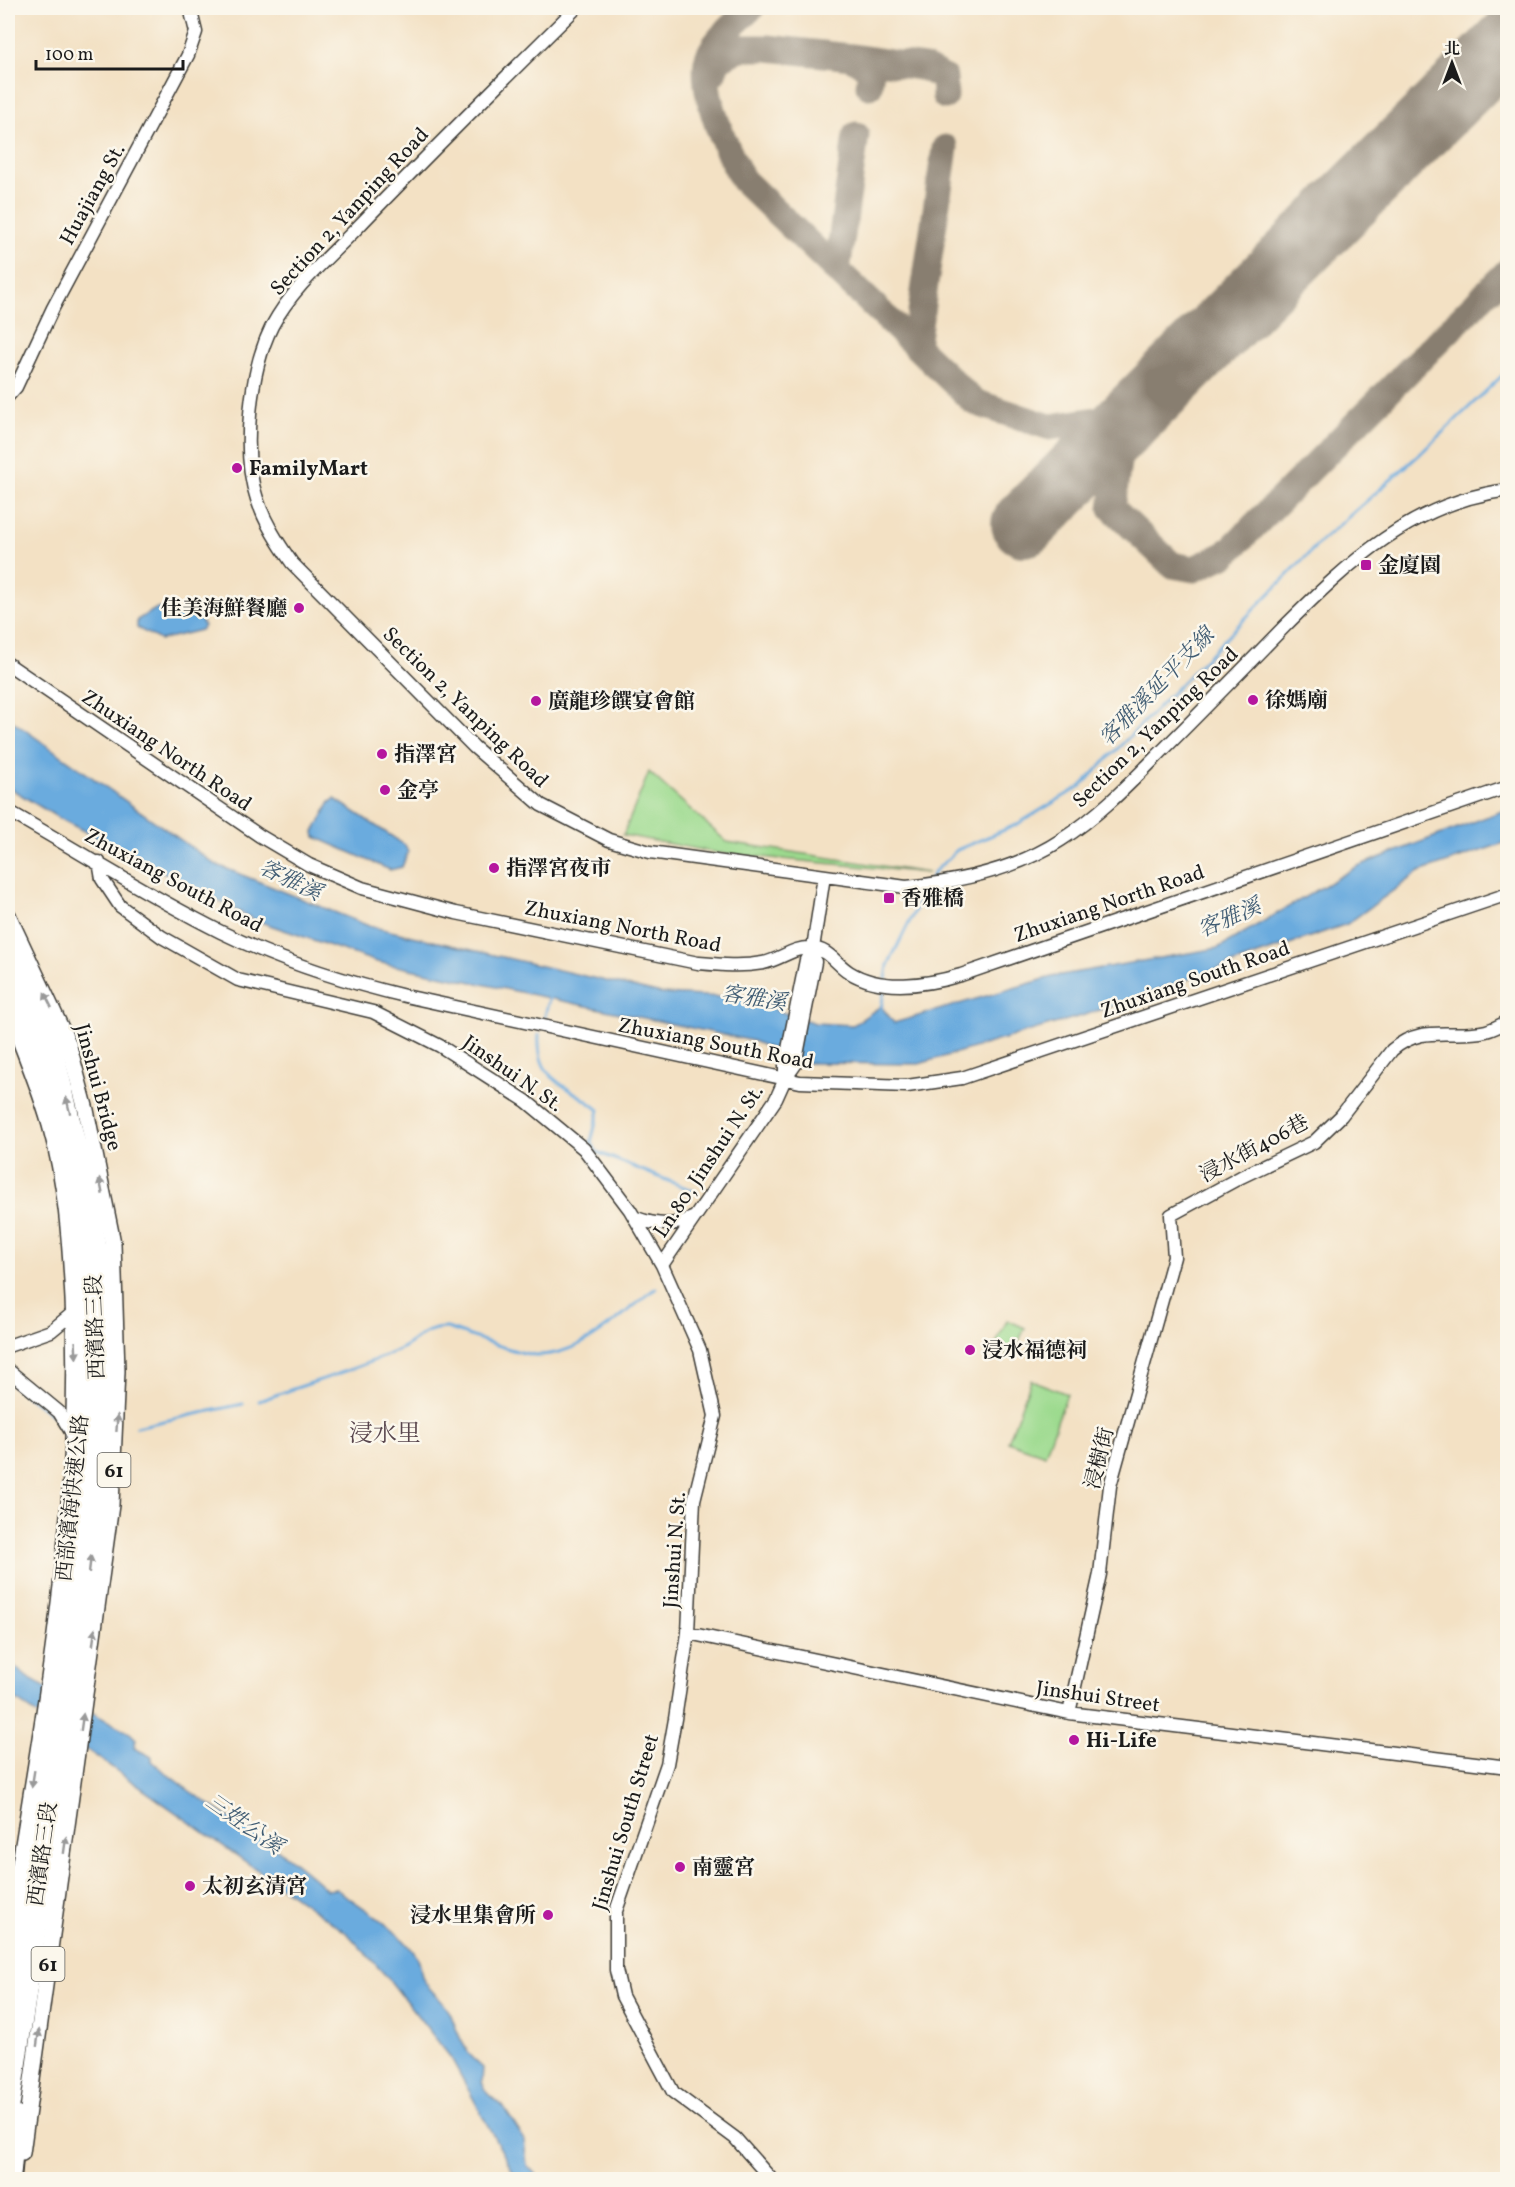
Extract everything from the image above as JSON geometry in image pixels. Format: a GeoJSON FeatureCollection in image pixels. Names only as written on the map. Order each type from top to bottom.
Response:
{"type":"FeatureCollection","features":[{"type":"Feature","properties":{"kind":"highway","name":"Jinshui Bridge"},"geometry":{"type":"LineString","coordinates":[[8,938],[54,1047],[86,1178],[91,1246]]}},
{"type":"Feature","properties":{"kind":"highway","name":"61"},"geometry":{"type":"LineString","coordinates":[[8,971],[39,1052],[91,1246]]}},
{"type":"Feature","properties":{"kind":"highway","name":"西部濱海快速公路"},"geometry":{"type":"LineString","coordinates":[[74,1685],[89,1457],[88,1343],[91,1246]]}},
{"type":"Feature","properties":{"kind":"highway","name":"61"},"geometry":{"type":"LineString","coordinates":[[8,2029],[38,1826],[74,1685]]}},
{"type":"Feature","properties":{"kind":"highway","name":"61"},"geometry":{"type":"LineString","coordinates":[[8,2129],[60,1734]]}},
{"type":"Feature","properties":{"kind":"highway"},"geometry":{"type":"LineString","coordinates":[[8,1966],[38,1826]]}},
{"type":"Feature","properties":{"kind":"highway"},"geometry":{"type":"LineString","coordinates":[[12,2180],[28,1990]]}},
{"type":"Feature","properties":{"kind":"main road","name":"Jinshui Bridge"},"geometry":{"type":"LineString","coordinates":[[8,915],[68,1042],[86,1110],[91,1246]]}},
{"type":"Feature","properties":{"kind":"main road","name":"61"},"geometry":{"type":"LineString","coordinates":[[8,1010],[28,1059],[91,1246]]}},
{"type":"Feature","properties":{"kind":"main road","name":"西濱路三段"},"geometry":{"type":"LineString","coordinates":[[18,2180],[60,1734],[52,1658],[62,1579],[73,1435],[76,1365],[74,1312],[91,1246]]}},
{"type":"Feature","properties":{"kind":"main road","name":"西濱路三段"},"geometry":{"type":"LineString","coordinates":[[74,1685],[111,1505],[118,1412],[91,1246]]}},
{"type":"Feature","properties":{"kind":"main road","name":"61"},"geometry":{"type":"LineString","coordinates":[[60,1734],[74,1685]]}},
{"type":"Feature","properties":{"kind":"main road","name":"西濱路三段"},"geometry":{"type":"LineString","coordinates":[[8,1938],[60,1734]]}},
{"type":"Feature","properties":{"kind":"street","name":"Huajiang St."},"geometry":{"type":"LineString","coordinates":[[8,396],[16,387],[53,308],[188,55],[196,32],[192,16],[193,8]]}},
{"type":"Feature","properties":{"kind":"street","name":"Section 2, Yanping Road"},"geometry":{"type":"LineString","coordinates":[[576,8],[418,164],[297,290],[273,326],[260,358],[251,399],[250,452],[256,498],[274,537],[292,563],[474,747],[541,805],[609,840],[650,852],[906,887],[946,883],[1011,864],[1059,842],[1091,819],[1342,571],[1387,536],[1433,510],[1482,494],[1508,490]]}},
{"type":"Feature","properties":{"kind":"street","name":"Zhuxiang North Road"},"geometry":{"type":"LineString","coordinates":[[8,664],[260,836],[309,865],[362,888],[437,909],[698,963],[738,966],[763,963],[801,948],[813,948],[829,952],[845,969],[873,981],[897,984],[940,981],[962,975],[1508,787]]}},
{"type":"Feature","properties":{"kind":"street","name":"Zhuxiang South Road"},"geometry":{"type":"LineString","coordinates":[[8,811],[222,932],[301,966],[352,983],[512,1021],[800,1082],[907,1086],[962,1078],[1508,894]]}},
{"type":"Feature","properties":{"kind":"street","name":"Jinshui N. St."},"geometry":{"type":"LineString","coordinates":[[99,862],[102,879],[120,906],[162,937],[238,980],[373,1012],[440,1046],[526,1101],[584,1149],[636,1218],[662,1264],[700,1350],[715,1416],[694,1500],[688,1633]]}},
{"type":"Feature","properties":{"kind":"street"},"geometry":{"type":"LineString","coordinates":[[785,1079],[790,1065],[813,948],[824,876]]}},
{"type":"Feature","properties":{"kind":"street","name":"浸水街406巷"},"geometry":{"type":"LineString","coordinates":[[1171,1215],[1241,1177],[1314,1142],[1349,1106],[1402,1041],[1422,1034],[1483,1032],[1508,1021]]}},
{"type":"Feature","properties":{"kind":"street","name":"Ln.80, Jinshui N. St."},"geometry":{"type":"LineString","coordinates":[[662,1264],[776,1099],[785,1079]]}},
{"type":"Feature","properties":{"kind":"street","name":"浸樹街"},"geometry":{"type":"LineString","coordinates":[[1069,1713],[1100,1574],[1110,1486],[1174,1257],[1171,1215]]}},
{"type":"Feature","properties":{"kind":"street"},"geometry":{"type":"LineString","coordinates":[[636,1218],[652,1224],[667,1224],[682,1223],[693,1217]]}},
{"type":"Feature","properties":{"kind":"street"},"geometry":{"type":"LineString","coordinates":[[8,1346],[51,1331],[74,1312]]}},
{"type":"Feature","properties":{"kind":"street"},"geometry":{"type":"LineString","coordinates":[[8,1370],[59,1412],[73,1435]]}},
{"type":"Feature","properties":{"kind":"street","name":"Jinshui Street"},"geometry":{"type":"LineString","coordinates":[[688,1633],[1069,1713],[1508,1767]]}},
{"type":"Feature","properties":{"kind":"street","name":"Jinshui South Street"},"geometry":{"type":"LineString","coordinates":[[688,1633],[667,1764],[616,1911],[616,1970],[622,1996],[673,2092],[735,2138],[772,2180]]}},
{"type":"Feature","properties":{"kind":"green space"},"geometry":{"type":"Polygon","coordinates":[[[649,772],[727,842],[928,873],[718,853],[623,835],[649,772]]]}},
{"type":"Feature","properties":{"kind":"green space"},"geometry":{"type":"Polygon","coordinates":[[[1007,1320],[1025,1328],[1012,1356],[994,1348],[1007,1320]]]}},
{"type":"Feature","properties":{"kind":"green space"},"geometry":{"type":"Polygon","coordinates":[[[1031,1380],[1067,1394],[1045,1455],[1008,1442],[1031,1380]]]}},
{"type":"Feature","properties":{"kind":"water"},"geometry":{"type":"Polygon","coordinates":[[[157,608],[201,620],[204,626],[201,630],[160,640],[137,628],[137,620],[157,608]]]}},
{"type":"Feature","properties":{"kind":"water","name":"客雅溪"},"geometry":{"type":"Polygon","coordinates":[[[8,718],[215,864],[369,926],[662,994],[725,997],[774,994],[775,1010],[815,1023],[853,1025],[881,1006],[894,1023],[1055,976],[1218,948],[1358,866],[1507,809],[1507,842],[1419,872],[1347,924],[1088,1014],[919,1064],[804,1063],[753,1041],[377,962],[255,920],[57,817],[8,787],[8,718]]]}},
{"type":"Feature","properties":{"kind":"water"},"geometry":{"type":"Polygon","coordinates":[[[335,799],[405,845],[408,852],[402,867],[390,870],[315,837],[314,832],[330,802],[335,799]]]}},
{"type":"Feature","properties":{"kind":"water","name":"三姓公溪"},"geometry":{"type":"Polygon","coordinates":[[[8,1661],[28,1678],[130,1733],[136,1739],[134,1748],[152,1757],[152,1761],[173,1779],[285,1855],[327,1890],[336,1889],[402,1938],[418,1959],[426,1984],[449,2010],[467,2050],[483,2068],[482,2082],[487,2093],[504,2108],[524,2139],[527,2165],[540,2179],[517,2179],[451,2058],[387,1977],[348,1934],[8,1694],[8,1661]]]}},
{"type":"Feature","properties":{"kind":"waterway","name":"客雅溪延平支線"},"geometry":{"type":"LineString","coordinates":[[930,881],[934,872],[957,850],[1016,825],[1081,786],[1321,541],[1420,454],[1508,370]]}},
{"type":"Feature","properties":{"kind":"waterway","name":"客雅溪延平支線"},"geometry":{"type":"LineString","coordinates":[[886,979],[888,965],[925,890]]}},
{"type":"Feature","properties":{"kind":"waterway","name":"客雅溪延平支線"},"geometry":{"type":"LineString","coordinates":[[881,1009],[885,986]]}},
{"type":"Feature","properties":{"kind":"waterway"},"geometry":{"type":"LineString","coordinates":[[544,1020],[550,995]]}},
{"type":"Feature","properties":{"kind":"waterway"},"geometry":{"type":"LineString","coordinates":[[539,1035],[539,1051],[548,1073],[599,1110],[591,1142],[597,1152],[696,1192]]}},
{"type":"Feature","properties":{"kind":"waterway"},"geometry":{"type":"LineString","coordinates":[[259,1401],[364,1364],[398,1350],[427,1332],[439,1328],[447,1328],[528,1354],[553,1353],[570,1349],[601,1332],[656,1288]]}},
{"type":"Feature","properties":{"kind":"waterway"},"geometry":{"type":"LineString","coordinates":[[8,1381],[52,1415]]}},
{"type":"Feature","properties":{"kind":"waterway"},"geometry":{"type":"LineString","coordinates":[[136,1427],[243,1404]]}},
{"type":"Feature","properties":{"kind":"taxiway"},"geometry":{"type":"LineString","coordinates":[[751,8],[714,46],[707,61],[706,75],[717,122],[743,180],[974,402],[1050,427],[1135,414]]}},
{"type":"Feature","properties":{"kind":"taxiway"},"geometry":{"type":"LineString","coordinates":[[713,73],[718,60],[740,48],[768,48],[851,57],[871,70],[869,86]]}},
{"type":"Feature","properties":{"kind":"taxiway"},"geometry":{"type":"LineString","coordinates":[[853,57],[925,68],[944,78],[945,96]]}},
{"type":"Feature","properties":{"kind":"taxiway"},"geometry":{"type":"LineString","coordinates":[[837,271],[856,135]]}},
{"type":"Feature","properties":{"kind":"taxiway"},"geometry":{"type":"LineString","coordinates":[[916,346],[945,148]]}},
{"type":"Feature","properties":{"kind":"taxiway"},"geometry":{"type":"LineString","coordinates":[[1135,414],[1121,440],[1112,508],[1172,565],[1194,569],[1226,554],[1508,271]]}},
{"type":"Feature","properties":{"kind":"runway"},"geometry":{"type":"LineString","coordinates":[[1024,524],[1508,42]]}},
{"type":"Feature","properties":{"kind":"place","name":"FamilyMart"},"geometry":{"type":"Point","coordinates":[237,468]}},
{"type":"Feature","properties":{"kind":"place","name":"金廈園"},"geometry":{"type":"Point","coordinates":[1366,565]}},
{"type":"Feature","properties":{"kind":"place","name":"佳美海鮮餐廳"},"geometry":{"type":"Point","coordinates":[299,608]}},
{"type":"Feature","properties":{"kind":"place","name":"徐媽廟"},"geometry":{"type":"Point","coordinates":[1253,700]}},
{"type":"Feature","properties":{"kind":"place","name":"廣龍珍饌宴會館"},"geometry":{"type":"Point","coordinates":[536,701]}},
{"type":"Feature","properties":{"kind":"place","name":"指澤宮"},"geometry":{"type":"Point","coordinates":[382,754]}},
{"type":"Feature","properties":{"kind":"place","name":"金亭"},"geometry":{"type":"Point","coordinates":[385,790]}},
{"type":"Feature","properties":{"kind":"place","name":"指澤宮夜市"},"geometry":{"type":"Point","coordinates":[494,868]}},
{"type":"Feature","properties":{"kind":"place","name":"香雅橋"},"geometry":{"type":"Point","coordinates":[889,898]}},
{"type":"Feature","properties":{"kind":"place","name":"浸水福德祠"},"geometry":{"type":"Point","coordinates":[970,1350]}},
{"type":"Feature","properties":{"kind":"place","name":"Hi-Life"},"geometry":{"type":"Point","coordinates":[1074,1740]}},
{"type":"Feature","properties":{"kind":"place","name":"南靈宮"},"geometry":{"type":"Point","coordinates":[680,1867]}},
{"type":"Feature","properties":{"kind":"place","name":"太初玄清宮"},"geometry":{"type":"Point","coordinates":[190,1886]}},
{"type":"Feature","properties":{"kind":"place","name":"浸水里集會所"},"geometry":{"type":"Point","coordinates":[548,1915]}},
{"type":"Feature","properties":{"kind":"district","name":"浸水里"},"geometry":{"type":"Point","coordinates":[385,1433]}}]}
